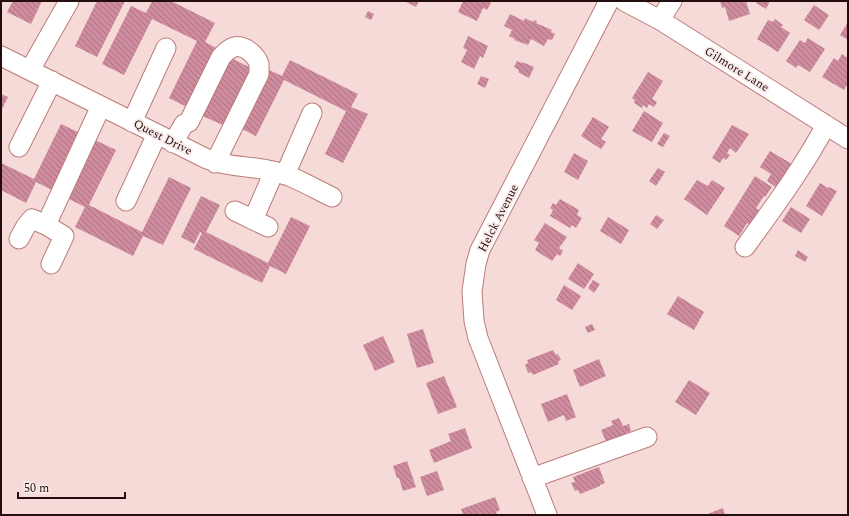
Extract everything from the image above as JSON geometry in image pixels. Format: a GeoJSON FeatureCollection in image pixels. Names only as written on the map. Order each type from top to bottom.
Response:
{"type":"FeatureCollection","features":[{"type":"Feature","properties":{"kind":"street"},"geometry":{"type":"LineString","coordinates":[[30,70],[69,1]]}},
{"type":"Feature","properties":{"kind":"street","name":"Helck Avenue"},"geometry":{"type":"LineString","coordinates":[[546,515],[478,338],[472,306],[473,277],[480,250],[609,1]]}},
{"type":"Feature","properties":{"kind":"street","name":"Gilmore Lane"},"geometry":{"type":"LineString","coordinates":[[624,1],[660,20],[848,139]]}},
{"type":"Feature","properties":{"kind":"street"},"geometry":{"type":"LineString","coordinates":[[660,20],[672,1]]}},
{"type":"Feature","properties":{"kind":"street"},"geometry":{"type":"LineString","coordinates":[[179,145],[184,124],[189,122],[221,57],[227,50],[235,46],[243,47],[256,57],[259,64],[259,74],[215,163]]}},
{"type":"Feature","properties":{"kind":"street"},"geometry":{"type":"LineString","coordinates":[[132,122],[166,48]]}},
{"type":"Feature","properties":{"kind":"street","name":"Quest Drive"},"geometry":{"type":"LineString","coordinates":[[1,56],[215,163],[279,173],[332,197]]}},
{"type":"Feature","properties":{"kind":"street"},"geometry":{"type":"LineString","coordinates":[[19,147],[52,81]]}},
{"type":"Feature","properties":{"kind":"street"},"geometry":{"type":"LineString","coordinates":[[46,225],[101,106]]}},
{"type":"Feature","properties":{"kind":"street"},"geometry":{"type":"LineString","coordinates":[[235,211],[260,223],[279,173],[312,113]]}},
{"type":"Feature","properties":{"kind":"street"},"geometry":{"type":"LineString","coordinates":[[745,247],[809,157],[826,125]]}},
{"type":"Feature","properties":{"kind":"street"},"geometry":{"type":"LineString","coordinates":[[126,202],[157,134]]}},
{"type":"Feature","properties":{"kind":"street"},"geometry":{"type":"LineString","coordinates":[[19,239],[26,226],[32,219],[46,225],[64,236],[52,264]]}},
{"type":"Feature","properties":{"kind":"street"},"geometry":{"type":"LineString","coordinates":[[532,478],[647,437]]}},
{"type":"Feature","properties":{"kind":"building"},"geometry":{"type":"Polygon","coordinates":[[[13,1],[42,1],[31,24],[7,12],[13,1]]]}},
{"type":"Feature","properties":{"kind":"building"},"geometry":{"type":"Polygon","coordinates":[[[97,1],[125,1],[97,57],[75,46],[97,1]]]}},
{"type":"Feature","properties":{"kind":"building"},"geometry":{"type":"Polygon","coordinates":[[[152,1],[171,1],[215,23],[205,42],[220,50],[191,109],[169,98],[197,41],[152,19],[124,75],[102,64],[131,6],[146,13],[152,1]]]}},
{"type":"Feature","properties":{"kind":"building"},"geometry":{"type":"Polygon","coordinates":[[[404,1],[419,1],[416,7],[404,1]]]}},
{"type":"Feature","properties":{"kind":"building"},"geometry":{"type":"Polygon","coordinates":[[[463,1],[487,1],[491,3],[487,10],[483,8],[477,21],[458,12],[463,1]]]}},
{"type":"Feature","properties":{"kind":"building"},"geometry":{"type":"Polygon","coordinates":[[[720,1],[746,1],[750,14],[729,21],[725,7],[722,8],[720,1]]]}},
{"type":"Feature","properties":{"kind":"building"},"geometry":{"type":"Polygon","coordinates":[[[757,1],[770,1],[766,9],[756,3],[757,1]]]}},
{"type":"Feature","properties":{"kind":"building"},"geometry":{"type":"Polygon","coordinates":[[[814,5],[829,15],[819,30],[804,20],[814,5]]]}},
{"type":"Feature","properties":{"kind":"building"},"geometry":{"type":"Polygon","coordinates":[[[368,11],[374,14],[371,20],[365,17],[368,11]]]}},
{"type":"Feature","properties":{"kind":"building"},"geometry":{"type":"Polygon","coordinates":[[[510,14],[524,21],[525,18],[533,22],[534,20],[537,21],[536,23],[552,30],[551,32],[555,34],[552,40],[548,39],[544,46],[531,39],[528,45],[514,40],[515,39],[509,36],[512,30],[504,26],[510,14]]]}},
{"type":"Feature","properties":{"kind":"building"},"geometry":{"type":"Polygon","coordinates":[[[775,19],[783,25],[781,27],[790,33],[778,52],[757,39],[768,20],[773,22],[775,19]]]}},
{"type":"Feature","properties":{"kind":"building"},"geometry":{"type":"Polygon","coordinates":[[[848,22],[848,40],[840,35],[848,22]]]}},
{"type":"Feature","properties":{"kind":"building"},"geometry":{"type":"Polygon","coordinates":[[[468,36],[488,46],[483,58],[480,56],[474,69],[461,62],[467,50],[463,48],[468,36]]]}},
{"type":"Feature","properties":{"kind":"building"},"geometry":{"type":"Polygon","coordinates":[[[808,38],[825,49],[810,72],[798,65],[796,68],[786,61],[800,40],[805,43],[808,38]]]}},
{"type":"Feature","properties":{"kind":"building"},"geometry":{"type":"Polygon","coordinates":[[[842,54],[848,58],[848,83],[844,90],[822,77],[834,58],[838,61],[842,54]]]}},
{"type":"Feature","properties":{"kind":"building"},"geometry":{"type":"Polygon","coordinates":[[[229,57],[251,68],[223,125],[200,115],[229,57]]]}},
{"type":"Feature","properties":{"kind":"building"},"geometry":{"type":"Polygon","coordinates":[[[290,60],[358,94],[351,107],[368,114],[343,163],[325,154],[346,111],[284,80],[256,136],[238,127],[267,69],[282,76],[290,60]]]}},
{"type":"Feature","properties":{"kind":"building"},"geometry":{"type":"Polygon","coordinates":[[[517,61],[534,67],[529,78],[518,72],[519,70],[514,67],[517,61]]]}},
{"type":"Feature","properties":{"kind":"building"},"geometry":{"type":"Polygon","coordinates":[[[648,72],[663,81],[652,99],[657,102],[654,107],[649,104],[647,108],[643,105],[642,108],[634,103],[635,100],[632,98],[648,72]]]}},
{"type":"Feature","properties":{"kind":"building"},"geometry":{"type":"Polygon","coordinates":[[[481,76],[489,79],[485,88],[477,84],[481,76]]]}},
{"type":"Feature","properties":{"kind":"building"},"geometry":{"type":"Polygon","coordinates":[[[1,94],[8,97],[1,111],[1,94]]]}},
{"type":"Feature","properties":{"kind":"building"},"geometry":{"type":"Polygon","coordinates":[[[644,111],[663,123],[652,142],[632,131],[644,111]]]}},
{"type":"Feature","properties":{"kind":"building"},"geometry":{"type":"Polygon","coordinates":[[[593,117],[609,127],[601,139],[606,142],[601,149],[581,136],[593,117]]]}},
{"type":"Feature","properties":{"kind":"building"},"geometry":{"type":"Polygon","coordinates":[[[61,124],[84,135],[56,192],[36,182],[26,203],[1,190],[1,163],[34,179],[61,124]]]}},
{"type":"Feature","properties":{"kind":"building"},"geometry":{"type":"Polygon","coordinates":[[[732,125],[749,134],[736,153],[730,148],[727,153],[730,155],[726,160],[723,158],[720,163],[712,158],[732,125]]]}},
{"type":"Feature","properties":{"kind":"building"},"geometry":{"type":"Polygon","coordinates":[[[664,133],[670,136],[663,147],[657,144],[664,133]]]}},
{"type":"Feature","properties":{"kind":"building"},"geometry":{"type":"Polygon","coordinates":[[[93,139],[116,150],[89,205],[142,232],[169,177],[191,188],[163,245],[143,236],[133,256],[75,227],[85,207],[65,197],[93,139]]]}},
{"type":"Feature","properties":{"kind":"building"},"geometry":{"type":"Polygon","coordinates":[[[770,151],[797,167],[780,190],[767,181],[771,174],[760,167],[770,151]]]}},
{"type":"Feature","properties":{"kind":"building"},"geometry":{"type":"Polygon","coordinates":[[[574,153],[588,161],[578,180],[564,172],[574,153]]]}},
{"type":"Feature","properties":{"kind":"building"},"geometry":{"type":"Polygon","coordinates":[[[658,168],[665,172],[656,186],[649,181],[658,168]]]}},
{"type":"Feature","properties":{"kind":"building"},"geometry":{"type":"Polygon","coordinates":[[[755,176],[772,187],[756,208],[764,214],[755,228],[747,223],[739,236],[724,226],[755,176]]]}},
{"type":"Feature","properties":{"kind":"building"},"geometry":{"type":"Polygon","coordinates":[[[697,180],[708,186],[712,180],[725,188],[707,215],[684,199],[697,180]]]}},
{"type":"Feature","properties":{"kind":"building"},"geometry":{"type":"Polygon","coordinates":[[[820,183],[837,191],[822,216],[806,206],[820,183]]]}},
{"type":"Feature","properties":{"kind":"building"},"geometry":{"type":"Polygon","coordinates":[[[201,196],[220,205],[206,232],[268,263],[291,217],[310,226],[286,274],[270,266],[262,283],[194,249],[202,233],[200,232],[194,244],[181,237],[201,196]]]}},
{"type":"Feature","properties":{"kind":"building"},"geometry":{"type":"Polygon","coordinates":[[[560,199],[579,210],[577,215],[582,218],[576,228],[572,225],[570,228],[550,216],[553,210],[550,208],[553,203],[556,205],[560,199]]]}},
{"type":"Feature","properties":{"kind":"building"},"geometry":{"type":"Polygon","coordinates":[[[791,207],[810,219],[801,233],[782,221],[791,207]]]}},
{"type":"Feature","properties":{"kind":"building"},"geometry":{"type":"Polygon","coordinates":[[[656,215],[664,220],[657,229],[650,224],[656,215]]]}},
{"type":"Feature","properties":{"kind":"building"},"geometry":{"type":"Polygon","coordinates":[[[608,217],[629,230],[621,244],[600,231],[608,217]]]}},
{"type":"Feature","properties":{"kind":"building"},"geometry":{"type":"Polygon","coordinates":[[[545,223],[567,237],[559,248],[563,251],[560,256],[557,254],[552,261],[535,250],[539,243],[534,240],[545,223]]]}},
{"type":"Feature","properties":{"kind":"building"},"geometry":{"type":"Polygon","coordinates":[[[798,250],[808,257],[805,262],[795,256],[798,250]]]}},
{"type":"Feature","properties":{"kind":"building"},"geometry":{"type":"Polygon","coordinates":[[[578,263],[594,274],[584,289],[568,279],[578,263]]]}},
{"type":"Feature","properties":{"kind":"building"},"geometry":{"type":"Polygon","coordinates":[[[593,280],[600,284],[594,293],[588,288],[593,280]]]}},
{"type":"Feature","properties":{"kind":"building"},"geometry":{"type":"Polygon","coordinates":[[[564,285],[581,296],[572,310],[556,300],[564,285]]]}},
{"type":"Feature","properties":{"kind":"building"},"geometry":{"type":"Polygon","coordinates":[[[678,296],[704,312],[694,330],[667,314],[678,296]]]}},
{"type":"Feature","properties":{"kind":"building"},"geometry":{"type":"Polygon","coordinates":[[[592,324],[595,330],[588,333],[585,327],[592,324]]]}},
{"type":"Feature","properties":{"kind":"building"},"geometry":{"type":"Polygon","coordinates":[[[423,329],[434,363],[417,368],[407,334],[423,329]]]}},
{"type":"Feature","properties":{"kind":"building"},"geometry":{"type":"Polygon","coordinates":[[[383,336],[395,362],[375,371],[363,345],[383,336]]]}},
{"type":"Feature","properties":{"kind":"building"},"geometry":{"type":"Polygon","coordinates":[[[553,350],[556,355],[558,354],[561,360],[558,361],[559,364],[533,375],[531,372],[528,373],[525,365],[528,363],[527,360],[553,350]]]}},
{"type":"Feature","properties":{"kind":"building"},"geometry":{"type":"Polygon","coordinates":[[[599,359],[606,376],[580,387],[573,370],[599,359]]]}},
{"type":"Feature","properties":{"kind":"building"},"geometry":{"type":"Polygon","coordinates":[[[444,376],[457,407],[438,414],[426,383],[444,376]]]}},
{"type":"Feature","properties":{"kind":"building"},"geometry":{"type":"Polygon","coordinates":[[[689,380],[710,393],[696,415],[675,402],[689,380]]]}},
{"type":"Feature","properties":{"kind":"building"},"geometry":{"type":"Polygon","coordinates":[[[567,394],[576,417],[566,421],[564,415],[548,422],[541,404],[567,394]]]}},
{"type":"Feature","properties":{"kind":"building"},"geometry":{"type":"Polygon","coordinates":[[[619,418],[623,426],[629,424],[631,431],[626,433],[628,437],[608,446],[601,430],[613,425],[611,421],[619,418]]]}},
{"type":"Feature","properties":{"kind":"building"},"geometry":{"type":"Polygon","coordinates":[[[465,428],[472,448],[434,463],[429,450],[451,441],[448,434],[465,428]]]}},
{"type":"Feature","properties":{"kind":"building"},"geometry":{"type":"Polygon","coordinates":[[[407,461],[416,487],[403,491],[393,466],[407,461]]]}},
{"type":"Feature","properties":{"kind":"building"},"geometry":{"type":"Polygon","coordinates":[[[599,467],[605,483],[580,494],[578,490],[575,491],[571,483],[575,482],[573,477],[599,467]]]}},
{"type":"Feature","properties":{"kind":"building"},"geometry":{"type":"Polygon","coordinates":[[[437,471],[444,490],[427,496],[420,477],[437,471]]]}},
{"type":"Feature","properties":{"kind":"building"},"geometry":{"type":"Polygon","coordinates":[[[495,497],[500,510],[496,512],[497,514],[463,515],[461,509],[495,497]]]}},
{"type":"Feature","properties":{"kind":"building"},"geometry":{"type":"Polygon","coordinates":[[[723,508],[725,515],[705,515],[723,508]]]}}]}
